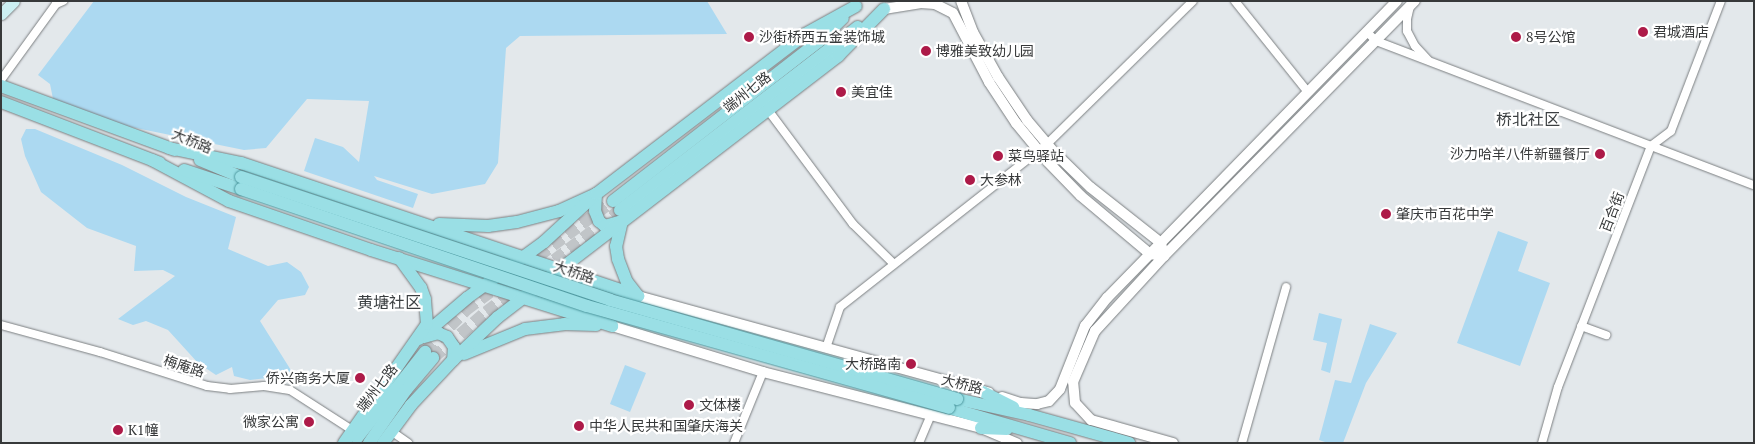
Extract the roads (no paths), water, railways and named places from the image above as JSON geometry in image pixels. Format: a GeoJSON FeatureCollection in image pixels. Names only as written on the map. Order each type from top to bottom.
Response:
{"type":"FeatureCollection","features":[{"type":"Feature","properties":{"kind":"main road"},"geometry":{"type":"LineString","coordinates":[[1,12],[5,1]]}},
{"type":"Feature","properties":{"kind":"main road"},"geometry":{"type":"LineString","coordinates":[[1,12],[14,1]]}},
{"type":"Feature","properties":{"kind":"main road"},"geometry":{"type":"LineString","coordinates":[[419,339],[483,286],[544,242],[596,194],[805,34],[859,4]]}},
{"type":"Feature","properties":{"kind":"main road","name":"端州七路"},"geometry":{"type":"LineString","coordinates":[[618,210],[819,41],[859,4]]}},
{"type":"Feature","properties":{"kind":"main road"},"geometry":{"type":"LineString","coordinates":[[383,443],[411,405],[453,360],[521,298],[559,271],[618,210],[768,110],[838,56],[889,5]]}},
{"type":"Feature","properties":{"kind":"main road","name":"端州七路"},"geometry":{"type":"LineString","coordinates":[[618,210],[829,47],[889,5]]}},
{"type":"Feature","properties":{"kind":"main road","name":"大桥路"},"geometry":{"type":"LineString","coordinates":[[1,86],[169,148],[241,183]]}},
{"type":"Feature","properties":{"kind":"main road","name":"大桥路"},"geometry":{"type":"LineString","coordinates":[[1,102],[152,160],[241,183],[587,306],[953,403],[1070,443]]}},
{"type":"Feature","properties":{"kind":"main road"},"geometry":{"type":"LineString","coordinates":[[169,148],[241,163],[412,220],[521,259],[643,298]]}},
{"type":"Feature","properties":{"kind":"main road"},"geometry":{"type":"LineString","coordinates":[[152,160],[229,201],[483,286],[612,326]]}},
{"type":"Feature","properties":{"kind":"main road"},"geometry":{"type":"LineString","coordinates":[[596,194],[595,211],[599,221],[606,226],[618,210]]}},
{"type":"Feature","properties":{"kind":"main road"},"geometry":{"type":"LineString","coordinates":[[412,220],[455,226],[488,226],[517,222],[560,211],[596,194]]}},
{"type":"Feature","properties":{"kind":"main road"},"geometry":{"type":"LineString","coordinates":[[618,210],[616,246],[618,259],[627,282],[643,298]]}},
{"type":"Feature","properties":{"kind":"main road"},"geometry":{"type":"LineString","coordinates":[[399,258],[410,251],[414,242],[412,220]]}},
{"type":"Feature","properties":{"kind":"main road"},"geometry":{"type":"LineString","coordinates":[[344,443],[353,436],[428,324],[425,299],[421,288],[399,258]]}},
{"type":"Feature","properties":{"kind":"main road"},"geometry":{"type":"LineString","coordinates":[[453,360],[486,344],[525,329],[564,324],[612,326]]}},
{"type":"Feature","properties":{"kind":"main road"},"geometry":{"type":"LineString","coordinates":[[419,339],[438,333],[447,337],[454,347],[453,360]]}},
{"type":"Feature","properties":{"kind":"main road","name":"端州七路"},"geometry":{"type":"LineString","coordinates":[[353,436],[429,355],[369,443]]}},
{"type":"Feature","properties":{"kind":"main road"},"geometry":{"type":"LineString","coordinates":[[983,392],[1029,415]]}},
{"type":"Feature","properties":{"kind":"main road","name":"大桥路"},"geometry":{"type":"LineString","coordinates":[[953,403],[1029,415],[1129,443]]}},
{"type":"Feature","properties":{"kind":"main road"},"geometry":{"type":"LineString","coordinates":[[981,428],[1025,429]]}},
{"type":"Feature","properties":{"kind":"street"},"geometry":{"type":"LineString","coordinates":[[1,80],[56,4],[63,1]]}},
{"type":"Feature","properties":{"kind":"street"},"geometry":{"type":"LineString","coordinates":[[961,1],[973,32],[998,77],[1043,147],[1081,196],[1150,254],[1164,256]]}},
{"type":"Feature","properties":{"kind":"street"},"geometry":{"type":"LineString","coordinates":[[826,348],[840,308],[1043,147],[1193,1]]}},
{"type":"Feature","properties":{"kind":"street"},"geometry":{"type":"LineString","coordinates":[[1235,1],[1308,92]]}},
{"type":"Feature","properties":{"kind":"street"},"geometry":{"type":"LineString","coordinates":[[633,332],[628,320],[630,311],[643,298],[1021,403],[1037,404],[1049,400],[1060,389],[1085,326],[1107,298],[1397,1]]}},
{"type":"Feature","properties":{"kind":"street"},"geometry":{"type":"LineString","coordinates":[[1651,146],[1671,131],[1721,1]]}},
{"type":"Feature","properties":{"kind":"street"},"geometry":{"type":"LineString","coordinates":[[889,5],[935,4],[953,13],[989,82],[1016,123],[1090,187],[1161,243],[1164,256]]}},
{"type":"Feature","properties":{"kind":"street"},"geometry":{"type":"LineString","coordinates":[[1412,4],[1407,19],[1407,31],[1415,46],[1429,61]]}},
{"type":"Feature","properties":{"kind":"street"},"geometry":{"type":"LineString","coordinates":[[1172,443],[1091,420],[1075,403],[1073,382],[1095,330],[1164,256],[1412,4]]}},
{"type":"Feature","properties":{"kind":"street"},"geometry":{"type":"LineString","coordinates":[[1367,32],[1376,41],[1754,185]]}},
{"type":"Feature","properties":{"kind":"street"},"geometry":{"type":"LineString","coordinates":[[768,110],[853,224],[894,264]]}},
{"type":"Feature","properties":{"kind":"street","name":"百合街"},"geometry":{"type":"LineString","coordinates":[[1542,443],[1558,387],[1651,146]]}},
{"type":"Feature","properties":{"kind":"street"},"geometry":{"type":"LineString","coordinates":[[1242,443],[1286,287]]}},
{"type":"Feature","properties":{"kind":"street","name":"梅庵路"},"geometry":{"type":"LineString","coordinates":[[1,325],[100,352],[207,386],[230,389],[264,386],[290,390],[353,436]]}},
{"type":"Feature","properties":{"kind":"street"},"geometry":{"type":"LineString","coordinates":[[612,326],[763,372],[930,417],[981,428],[1017,443]]}},
{"type":"Feature","properties":{"kind":"street"},"geometry":{"type":"LineString","coordinates":[[1581,326],[1606,335]]}},
{"type":"Feature","properties":{"kind":"street"},"geometry":{"type":"LineString","coordinates":[[734,443],[763,372]]}},
{"type":"Feature","properties":{"kind":"street"},"geometry":{"type":"LineString","coordinates":[[919,443],[930,417]]}},
{"type":"Feature","properties":{"kind":"street"},"geometry":{"type":"LineString","coordinates":[[391,431],[408,443]]}},
{"type":"Feature","properties":{"kind":"street"},"geometry":{"type":"LineString","coordinates":[[1093,433],[1153,438]]}},
{"type":"Feature","properties":{"kind":"tunnel"},"geometry":{"type":"LineString","coordinates":[[425,352],[466,310],[613,201]]}},
{"type":"Feature","properties":{"kind":"tunnel"},"geometry":{"type":"LineString","coordinates":[[540,271],[620,210]]}},
{"type":"Feature","properties":{"kind":"tunnel"},"geometry":{"type":"LineString","coordinates":[[433,358],[516,289]]}},
{"type":"Feature","properties":{"kind":"place","name":"君城酒店"},"geometry":{"type":"Point","coordinates":[1643,32]}},
{"type":"Feature","properties":{"kind":"place","name":"沙街桥西五金装饰城"},"geometry":{"type":"Point","coordinates":[749,37]}},
{"type":"Feature","properties":{"kind":"place","name":"8号公馆"},"geometry":{"type":"Point","coordinates":[1516,37]}},
{"type":"Feature","properties":{"kind":"place","name":"博雅美致幼儿园"},"geometry":{"type":"Point","coordinates":[926,51]}},
{"type":"Feature","properties":{"kind":"place","name":"美宜佳"},"geometry":{"type":"Point","coordinates":[841,92]}},
{"type":"Feature","properties":{"kind":"place","name":"沙力哈羊八件新疆餐厅"},"geometry":{"type":"Point","coordinates":[1600,154]}},
{"type":"Feature","properties":{"kind":"place","name":"菜鸟驿站"},"geometry":{"type":"Point","coordinates":[998,156]}},
{"type":"Feature","properties":{"kind":"place","name":"大参林"},"geometry":{"type":"Point","coordinates":[970,180]}},
{"type":"Feature","properties":{"kind":"place","name":"肇庆市百花中学"},"geometry":{"type":"Point","coordinates":[1386,214]}},
{"type":"Feature","properties":{"kind":"place","name":"大桥路南"},"geometry":{"type":"Point","coordinates":[911,364]}},
{"type":"Feature","properties":{"kind":"place","name":"侨兴商务大厦"},"geometry":{"type":"Point","coordinates":[360,378]}},
{"type":"Feature","properties":{"kind":"place","name":"文体楼"},"geometry":{"type":"Point","coordinates":[689,405]}},
{"type":"Feature","properties":{"kind":"place","name":"微家公寓"},"geometry":{"type":"Point","coordinates":[309,422]}},
{"type":"Feature","properties":{"kind":"place","name":"中华人民共和国肇庆海关"},"geometry":{"type":"Point","coordinates":[579,426]}},
{"type":"Feature","properties":{"kind":"place","name":"K1幢"},"geometry":{"type":"Point","coordinates":[118,430]}},
{"type":"Feature","properties":{"kind":"district","name":"桥北社区"},"geometry":{"type":"Point","coordinates":[1528,119]}},
{"type":"Feature","properties":{"kind":"district","name":"黄塘社区"},"geometry":{"type":"Point","coordinates":[389,302]}}]}
